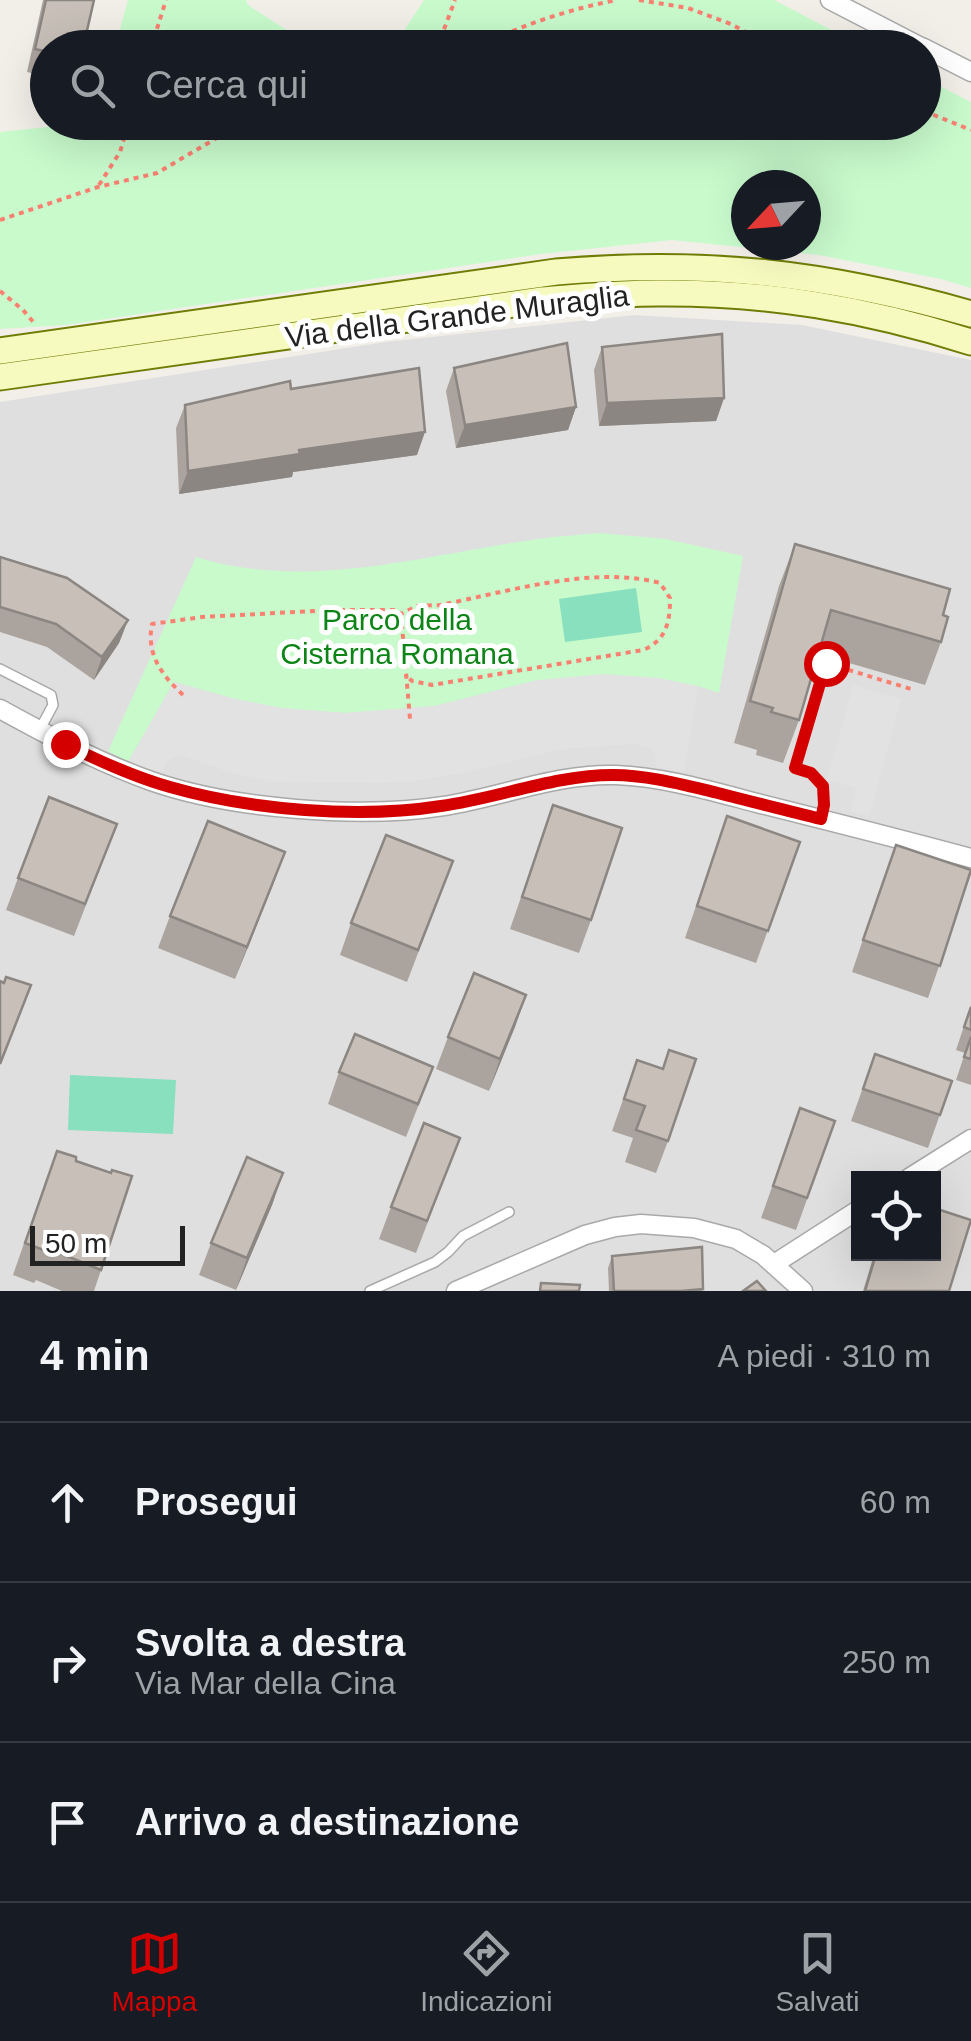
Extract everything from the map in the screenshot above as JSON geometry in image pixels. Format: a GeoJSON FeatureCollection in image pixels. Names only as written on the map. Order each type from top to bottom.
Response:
{"type":"FeatureCollection","features":[{"type":"Feature","properties":{"kind":"street"},"geometry":{"type":"LineString","coordinates":[[830,0],[888,30]]}},
{"type":"Feature","properties":{"kind":"street"},"geometry":{"type":"LineString","coordinates":[[941,57],[971,72]]}},
{"type":"Feature","properties":{"kind":"street","name":"Via della Grande Muraglia"},"geometry":{"type":"LineString","coordinates":[[0,350],[556,272],[660,266],[808,276],[898,293],[971,314]]}},
{"type":"Feature","properties":{"kind":"street","name":"Via della Grande Muraglia"},"geometry":{"type":"LineString","coordinates":[[0,376],[542,300],[629,294],[695,294],[819,304],[866,312],[971,342]]}},
{"type":"Feature","properties":{"kind":"street"},"geometry":{"type":"LineString","coordinates":[[0,709],[88,756],[153,782],[267,805],[334,811],[408,810],[558,781],[612,775],[680,784],[971,858]]}},
{"type":"Feature","properties":{"kind":"street"},"geometry":{"type":"LineString","coordinates":[[920,1171],[971,1139]]}},
{"type":"Feature","properties":{"kind":"street"},"geometry":{"type":"LineString","coordinates":[[774,1264],[851,1214]]}},
{"type":"Feature","properties":{"kind":"street"},"geometry":{"type":"LineString","coordinates":[[456,1291],[586,1235],[628,1225],[664,1224],[714,1232],[746,1244],[803,1291]]}},
{"type":"Feature","properties":{"kind":"lane"},"geometry":{"type":"LineString","coordinates":[[0,668],[51,695],[52,705],[38,731]]}},
{"type":"Feature","properties":{"kind":"lane"},"geometry":{"type":"LineString","coordinates":[[370,1291],[435,1262],[464,1236],[509,1212]]}},
{"type":"Feature","properties":{"kind":"path"},"geometry":{"type":"LineString","coordinates":[[157,30],[166,0]]}},
{"type":"Feature","properties":{"kind":"path"},"geometry":{"type":"LineString","coordinates":[[443,30],[454,0]]}},
{"type":"Feature","properties":{"kind":"path"},"geometry":{"type":"LineString","coordinates":[[515,30],[572,9],[616,0]]}},
{"type":"Feature","properties":{"kind":"path"},"geometry":{"type":"LineString","coordinates":[[639,0],[688,8],[742,30]]}},
{"type":"Feature","properties":{"kind":"path"},"geometry":{"type":"LineString","coordinates":[[941,118],[971,130]]}},
{"type":"Feature","properties":{"kind":"path"},"geometry":{"type":"LineString","coordinates":[[98,188],[124,140]]}},
{"type":"Feature","properties":{"kind":"path"},"geometry":{"type":"LineString","coordinates":[[0,220],[156,173],[213,140]]}},
{"type":"Feature","properties":{"kind":"path"},"geometry":{"type":"LineString","coordinates":[[0,291],[23,310],[50,343]]}},
{"type":"Feature","properties":{"kind":"path"},"geometry":{"type":"LineString","coordinates":[[401,614],[417,606],[592,576],[660,583],[670,598],[667,629],[655,645],[643,650],[432,685],[412,681],[405,674]]}},
{"type":"Feature","properties":{"kind":"path"},"geometry":{"type":"LineString","coordinates":[[184,696],[157,666],[150,634],[152,624],[202,617],[332,610],[395,610],[401,614]]}},
{"type":"Feature","properties":{"kind":"path"},"geometry":{"type":"LineString","coordinates":[[401,614],[410,718]]}},
{"type":"Feature","properties":{"kind":"path"},"geometry":{"type":"LineString","coordinates":[[821,819],[823,786],[811,773],[795,768],[826,663],[910,689]]}},
{"type":"Feature","properties":{"kind":"shaded area"},"geometry":{"type":"Polygon","coordinates":[[[634,315],[802,325],[971,360],[971,1291],[0,1291],[0,402],[385,342],[634,315]]]}},
{"type":"Feature","properties":{"kind":"shaded area"},"geometry":{"type":"Polygon","coordinates":[[[604,674],[698,686],[684,772],[656,767],[652,749],[635,744],[562,749],[472,771],[384,783],[275,782],[180,755],[165,764],[162,774],[128,762],[174,682],[281,708],[345,713],[435,706],[538,680],[604,674]]]}},
{"type":"Feature","properties":{"kind":"shaded area"},"geometry":{"type":"Polygon","coordinates":[[[853,685],[901,699],[870,816],[850,811],[856,788],[827,780],[853,685]]]}},
{"type":"Feature","properties":{"kind":"green space"},"geometry":{"type":"Polygon","coordinates":[[[128,0],[246,0],[287,30],[120,30],[128,0]]]}},
{"type":"Feature","properties":{"kind":"green space"},"geometry":{"type":"Polygon","coordinates":[[[424,0],[774,0],[831,30],[404,30],[424,0]]]}},
{"type":"Feature","properties":{"kind":"green space"},"geometry":{"type":"Polygon","coordinates":[[[941,87],[971,102],[971,288],[821,255],[821,170],[731,170],[731,246],[672,240],[541,254],[66,325],[0,329],[0,132],[30,129],[30,140],[941,140],[941,87]]]}},
{"type":"Feature","properties":{"kind":"green space","name":"Parco della Cisterna Romana"},"geometry":{"type":"Polygon","coordinates":[[[599,533],[666,539],[743,556],[719,693],[698,686],[538,680],[435,706],[345,713],[281,708],[174,682],[128,762],[108,751],[196,557],[238,567],[324,571],[599,533]]]}},
{"type":"Feature","properties":{"kind":"green space"},"geometry":{"type":"Polygon","coordinates":[[[636,588],[642,632],[565,642],[559,599],[636,588]]]}},
{"type":"Feature","properties":{"kind":"green space"},"geometry":{"type":"Polygon","coordinates":[[[70,1075],[176,1080],[173,1134],[68,1130],[70,1075]]]}},
{"type":"Feature","properties":{"kind":"building"},"geometry":{"type":"Polygon","coordinates":[[[46,0],[94,0],[87,30],[39,30],[46,0]]]}},
{"type":"Feature","properties":{"kind":"building"},"geometry":{"type":"Polygon","coordinates":[[[722,334],[724,398],[607,403],[602,347],[722,334]]]}},
{"type":"Feature","properties":{"kind":"building"},"geometry":{"type":"Polygon","coordinates":[[[567,343],[576,407],[465,425],[454,368],[567,343]]]}},
{"type":"Feature","properties":{"kind":"building"},"geometry":{"type":"Polygon","coordinates":[[[419,368],[425,432],[188,471],[185,405],[290,381],[291,389],[419,368]]]}},
{"type":"Feature","properties":{"kind":"building"},"geometry":{"type":"Polygon","coordinates":[[[795,544],[950,589],[941,642],[831,610],[799,720],[750,701],[795,544]]]}},
{"type":"Feature","properties":{"kind":"building"},"geometry":{"type":"Polygon","coordinates":[[[0,557],[67,578],[128,620],[102,657],[56,624],[0,607],[0,557]]]}},
{"type":"Feature","properties":{"kind":"building"},"geometry":{"type":"Polygon","coordinates":[[[49,797],[117,824],[85,904],[18,878],[49,797]]]}},
{"type":"Feature","properties":{"kind":"building"},"geometry":{"type":"Polygon","coordinates":[[[553,805],[622,828],[591,920],[522,897],[553,805]]]}},
{"type":"Feature","properties":{"kind":"building"},"geometry":{"type":"Polygon","coordinates":[[[727,816],[800,842],[768,931],[697,906],[727,816]]]}},
{"type":"Feature","properties":{"kind":"building"},"geometry":{"type":"Polygon","coordinates":[[[208,821],[285,852],[247,947],[170,916],[208,821]]]}},
{"type":"Feature","properties":{"kind":"building"},"geometry":{"type":"Polygon","coordinates":[[[386,835],[453,861],[418,950],[351,923],[386,835]]]}},
{"type":"Feature","properties":{"kind":"building"},"geometry":{"type":"Polygon","coordinates":[[[896,845],[971,870],[940,966],[863,940],[896,845]]]}},
{"type":"Feature","properties":{"kind":"building"},"geometry":{"type":"Polygon","coordinates":[[[474,973],[526,995],[500,1059],[448,1037],[474,973]]]}},
{"type":"Feature","properties":{"kind":"building"},"geometry":{"type":"Polygon","coordinates":[[[6,977],[31,985],[0,1064],[0,981],[4,983],[6,977]]]}},
{"type":"Feature","properties":{"kind":"building"},"geometry":{"type":"Polygon","coordinates":[[[971,1007],[971,1030],[964,1027],[971,1007]]]}},
{"type":"Feature","properties":{"kind":"building"},"geometry":{"type":"Polygon","coordinates":[[[355,1034],[433,1067],[418,1104],[339,1072],[355,1034]]]}},
{"type":"Feature","properties":{"kind":"building"},"geometry":{"type":"Polygon","coordinates":[[[971,1037],[971,1059],[964,1057],[971,1037]]]}},
{"type":"Feature","properties":{"kind":"building"},"geometry":{"type":"Polygon","coordinates":[[[669,1050],[696,1059],[668,1141],[636,1130],[645,1106],[624,1099],[637,1060],[663,1069],[669,1050]]]}},
{"type":"Feature","properties":{"kind":"building"},"geometry":{"type":"Polygon","coordinates":[[[875,1054],[952,1081],[940,1115],[863,1089],[875,1054]]]}},
{"type":"Feature","properties":{"kind":"building"},"geometry":{"type":"Polygon","coordinates":[[[800,1108],[835,1121],[807,1198],[773,1186],[800,1108]]]}},
{"type":"Feature","properties":{"kind":"building"},"geometry":{"type":"Polygon","coordinates":[[[424,1123],[460,1138],[427,1221],[391,1207],[424,1123]]]}},
{"type":"Feature","properties":{"kind":"building"},"geometry":{"type":"Polygon","coordinates":[[[57,1151],[111,1173],[112,1170],[132,1176],[101,1270],[25,1243],[57,1151]]]}},
{"type":"Feature","properties":{"kind":"building"},"geometry":{"type":"Polygon","coordinates":[[[247,1157],[283,1173],[247,1258],[211,1243],[247,1157]]]}},
{"type":"Feature","properties":{"kind":"building"},"geometry":{"type":"Polygon","coordinates":[[[941,1210],[971,1220],[949,1291],[865,1291],[874,1261],[941,1261],[941,1210]]]}},
{"type":"Feature","properties":{"kind":"building"},"geometry":{"type":"Polygon","coordinates":[[[702,1247],[703,1289],[614,1291],[612,1256],[702,1247]]]}},
{"type":"Feature","properties":{"kind":"building"},"geometry":{"type":"Polygon","coordinates":[[[757,1281],[766,1291],[743,1291],[757,1281]]]}},
{"type":"Feature","properties":{"kind":"building"},"geometry":{"type":"Polygon","coordinates":[[[541,1283],[580,1285],[579,1291],[540,1291],[541,1283]]]}},
{"type":"Feature","properties":{"kind":"route"},"geometry":{"type":"LineString","coordinates":[[65,744],[172,788],[290,808],[408,810],[466,802],[558,781],[612,775],[680,784],[821,819],[823,786],[811,773],[795,768],[826,663]]}}]}
